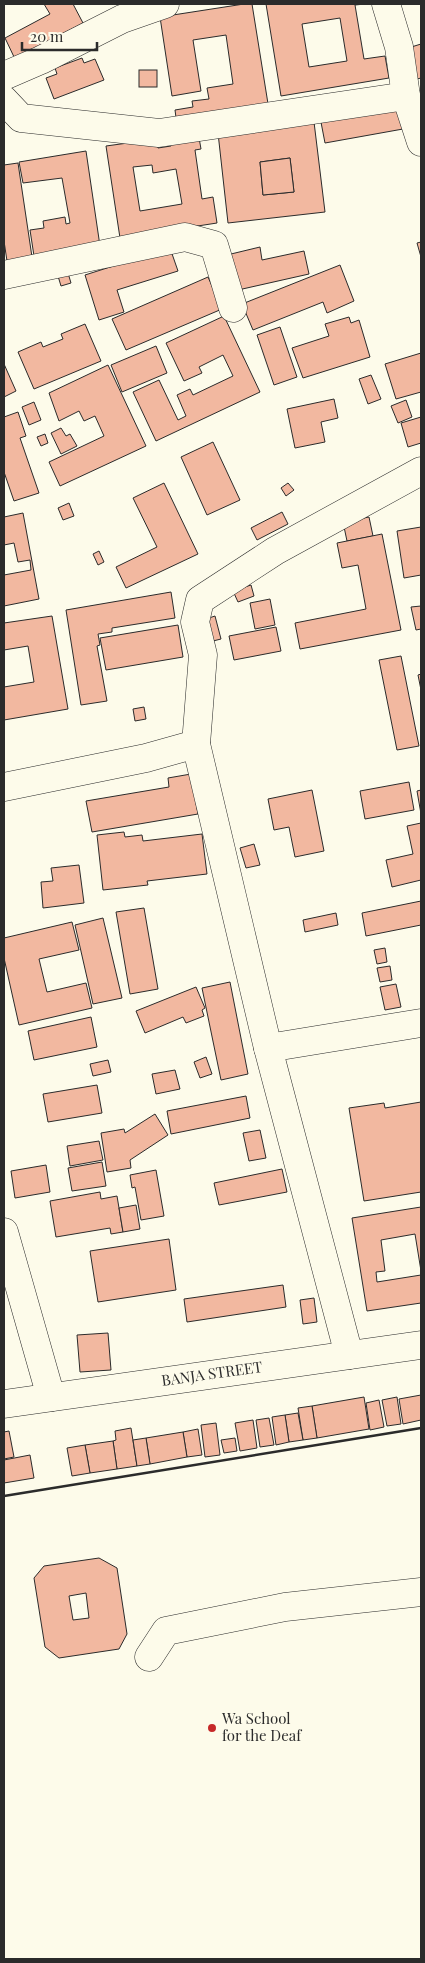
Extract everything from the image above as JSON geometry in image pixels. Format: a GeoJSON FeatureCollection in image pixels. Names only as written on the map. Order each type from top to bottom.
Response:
{"type":"FeatureCollection","features":[{"type":"Feature","properties":{"kind":"street"},"geometry":{"type":"LineString","coordinates":[[4,76],[42,60],[122,19],[165,4]]}},
{"type":"Feature","properties":{"kind":"street"},"geometry":{"type":"LineString","coordinates":[[386,4],[399,47],[406,96],[421,142]]}},
{"type":"Feature","properties":{"kind":"street"},"geometry":{"type":"LineString","coordinates":[[4,100],[21,118],[159,133],[406,96]]}},
{"type":"Feature","properties":{"kind":"street"},"geometry":{"type":"LineString","coordinates":[[4,275],[185,237],[214,245],[233,308]]}},
{"type":"Feature","properties":{"kind":"street"},"geometry":{"type":"LineString","coordinates":[[349,1355],[268,1048],[196,744],[203,655],[195,622],[200,600],[275,551],[421,471]]}},
{"type":"Feature","properties":{"kind":"street"},"geometry":{"type":"LineString","coordinates":[[4,787],[146,758],[196,744]]}},
{"type":"Feature","properties":{"kind":"street"},"geometry":{"type":"LineString","coordinates":[[268,1048],[421,1023]]}},
{"type":"Feature","properties":{"kind":"street"},"geometry":{"type":"LineString","coordinates":[[4,1232],[51,1397]]}},
{"type":"Feature","properties":{"kind":"street","name":"BANJA STREET"},"geometry":{"type":"LineString","coordinates":[[4,1404],[421,1345]]}},
{"type":"Feature","properties":{"kind":"street"},"geometry":{"type":"LineString","coordinates":[[149,1657],[166,1631],[285,1608],[421,1592]]}},
{"type":"Feature","properties":{"kind":"building"},"geometry":{"type":"Polygon","coordinates":[[[44,4],[73,4],[83,23],[15,59],[5,38],[50,14],[44,4]]]}},
{"type":"Feature","properties":{"kind":"building"},"geometry":{"type":"Polygon","coordinates":[[[252,4],[269,110],[177,125],[175,110],[193,107],[192,101],[209,99],[207,88],[233,84],[226,35],[193,40],[201,91],[172,96],[160,17],[252,4]]]}},
{"type":"Feature","properties":{"kind":"building"},"geometry":{"type":"Polygon","coordinates":[[[266,4],[365,4],[355,5],[364,59],[385,56],[389,78],[281,96],[266,4]],[[340,18],[302,24],[309,67],[347,61],[340,18]]]}},
{"type":"Feature","properties":{"kind":"building"},"geometry":{"type":"Polygon","coordinates":[[[421,44],[421,78],[417,79],[408,48],[421,44]]]}},
{"type":"Feature","properties":{"kind":"building"},"geometry":{"type":"Polygon","coordinates":[[[82,58],[84,63],[95,59],[104,80],[54,99],[46,78],[57,74],[55,68],[82,58]]]}},
{"type":"Feature","properties":{"kind":"building"},"geometry":{"type":"Polygon","coordinates":[[[139,70],[157,70],[157,87],[139,87],[139,70]]]}},
{"type":"Feature","properties":{"kind":"building"},"geometry":{"type":"Polygon","coordinates":[[[398,102],[403,129],[325,143],[320,117],[398,102]]]}},
{"type":"Feature","properties":{"kind":"building"},"geometry":{"type":"Polygon","coordinates":[[[314,122],[325,212],[228,223],[218,133],[314,122]],[[290,158],[260,162],[263,195],[294,192],[290,158]]]}},
{"type":"Feature","properties":{"kind":"building"},"geometry":{"type":"Polygon","coordinates":[[[198,132],[201,149],[195,150],[202,199],[213,197],[217,223],[120,238],[106,146],[157,139],[158,148],[171,146],[169,136],[198,132]],[[152,165],[133,167],[140,211],[182,204],[176,169],[153,173],[152,165]]]}},
{"type":"Feature","properties":{"kind":"building"},"geometry":{"type":"Polygon","coordinates":[[[86,151],[100,246],[34,256],[30,230],[44,228],[43,221],[65,217],[66,224],[70,223],[62,178],[23,183],[19,162],[86,151]]]}},
{"type":"Feature","properties":{"kind":"building"},"geometry":{"type":"Polygon","coordinates":[[[290,158],[294,192],[263,195],[260,162],[290,158]]]}},
{"type":"Feature","properties":{"kind":"building"},"geometry":{"type":"Polygon","coordinates":[[[18,163],[32,257],[7,261],[4,241],[4,165],[18,163]]]}},
{"type":"Feature","properties":{"kind":"building"},"geometry":{"type":"Polygon","coordinates":[[[421,242],[421,257],[417,243],[421,242]]]}},
{"type":"Feature","properties":{"kind":"building"},"geometry":{"type":"Polygon","coordinates":[[[260,247],[262,260],[304,251],[309,274],[238,290],[231,254],[260,247]]]}},
{"type":"Feature","properties":{"kind":"building"},"geometry":{"type":"Polygon","coordinates":[[[170,248],[178,271],[117,290],[124,312],[99,320],[85,275],[170,248]]]}},
{"type":"Feature","properties":{"kind":"building"},"geometry":{"type":"Polygon","coordinates":[[[340,265],[354,301],[327,313],[323,302],[253,330],[242,304],[340,265]]]}},
{"type":"Feature","properties":{"kind":"building"},"geometry":{"type":"Polygon","coordinates":[[[68,273],[71,283],[61,286],[58,276],[68,273]]]}},
{"type":"Feature","properties":{"kind":"building"},"geometry":{"type":"Polygon","coordinates":[[[208,277],[222,309],[126,350],[112,319],[208,277]]]}},
{"type":"Feature","properties":{"kind":"building"},"geometry":{"type":"Polygon","coordinates":[[[224,316],[260,392],[156,441],[133,392],[159,380],[178,420],[186,416],[177,395],[190,389],[193,395],[233,376],[223,355],[199,367],[202,373],[184,381],[166,343],[224,316]]]}},
{"type":"Feature","properties":{"kind":"building"},"geometry":{"type":"Polygon","coordinates":[[[349,317],[351,323],[359,320],[370,357],[303,378],[292,348],[329,336],[325,324],[349,317]]]}},
{"type":"Feature","properties":{"kind":"building"},"geometry":{"type":"Polygon","coordinates":[[[85,324],[101,361],[34,389],[18,352],[41,342],[43,347],[63,339],[61,334],[85,324]]]}},
{"type":"Feature","properties":{"kind":"building"},"geometry":{"type":"Polygon","coordinates":[[[280,327],[297,377],[274,385],[257,335],[280,327]]]}},
{"type":"Feature","properties":{"kind":"building"},"geometry":{"type":"Polygon","coordinates":[[[156,346],[167,373],[122,392],[111,365],[156,346]]]}},
{"type":"Feature","properties":{"kind":"building"},"geometry":{"type":"Polygon","coordinates":[[[421,353],[421,392],[396,399],[385,364],[421,353]]]}},
{"type":"Feature","properties":{"kind":"building"},"geometry":{"type":"Polygon","coordinates":[[[4,364],[16,391],[4,397],[4,364]]]}},
{"type":"Feature","properties":{"kind":"building"},"geometry":{"type":"Polygon","coordinates":[[[108,365],[146,446],[60,486],[49,462],[104,436],[95,416],[84,421],[79,411],[59,421],[49,393],[108,365]]]}},
{"type":"Feature","properties":{"kind":"building"},"geometry":{"type":"Polygon","coordinates":[[[371,375],[381,399],[368,404],[359,379],[371,375]]]}},
{"type":"Feature","properties":{"kind":"building"},"geometry":{"type":"Polygon","coordinates":[[[334,399],[338,418],[321,422],[325,442],[295,448],[287,409],[334,399]]]}},
{"type":"Feature","properties":{"kind":"building"},"geometry":{"type":"Polygon","coordinates":[[[406,400],[412,417],[398,423],[391,406],[406,400]]]}},
{"type":"Feature","properties":{"kind":"building"},"geometry":{"type":"Polygon","coordinates":[[[34,402],[41,420],[29,425],[22,407],[34,402]]]}},
{"type":"Feature","properties":{"kind":"building"},"geometry":{"type":"Polygon","coordinates":[[[18,412],[26,436],[20,438],[39,493],[14,501],[4,472],[4,417],[18,412]]]}},
{"type":"Feature","properties":{"kind":"building"},"geometry":{"type":"Polygon","coordinates":[[[421,417],[421,443],[408,447],[401,423],[421,417]]]}},
{"type":"Feature","properties":{"kind":"building"},"geometry":{"type":"Polygon","coordinates":[[[61,428],[66,436],[70,434],[77,446],[61,454],[51,433],[61,428]]]}},
{"type":"Feature","properties":{"kind":"building"},"geometry":{"type":"Polygon","coordinates":[[[45,434],[48,443],[41,446],[37,437],[45,434]]]}},
{"type":"Feature","properties":{"kind":"building"},"geometry":{"type":"Polygon","coordinates":[[[213,442],[240,500],[207,515],[181,457],[213,442]]]}},
{"type":"Feature","properties":{"kind":"building"},"geometry":{"type":"Polygon","coordinates":[[[164,483],[198,554],[126,588],[116,567],[157,547],[133,498],[164,483]]]}},
{"type":"Feature","properties":{"kind":"building"},"geometry":{"type":"Polygon","coordinates":[[[288,483],[294,490],[286,496],[281,488],[288,483]]]}},
{"type":"Feature","properties":{"kind":"building"},"geometry":{"type":"Polygon","coordinates":[[[69,503],[74,516],[63,520],[58,508],[69,503]]]}},
{"type":"Feature","properties":{"kind":"building"},"geometry":{"type":"Polygon","coordinates":[[[282,512],[288,524],[257,540],[251,528],[282,512]]]}},
{"type":"Feature","properties":{"kind":"building"},"geometry":{"type":"Polygon","coordinates":[[[23,513],[39,599],[4,606],[4,575],[31,570],[30,560],[18,562],[14,543],[4,545],[4,517],[23,513]]]}},
{"type":"Feature","properties":{"kind":"building"},"geometry":{"type":"Polygon","coordinates":[[[369,517],[373,536],[347,541],[343,522],[369,517]]]}},
{"type":"Feature","properties":{"kind":"building"},"geometry":{"type":"Polygon","coordinates":[[[421,527],[421,575],[404,578],[397,531],[421,527]]]}},
{"type":"Feature","properties":{"kind":"building"},"geometry":{"type":"Polygon","coordinates":[[[382,534],[401,630],[300,649],[295,623],[366,609],[358,565],[342,568],[337,543],[382,534]]]}},
{"type":"Feature","properties":{"kind":"building"},"geometry":{"type":"Polygon","coordinates":[[[99,551],[104,562],[98,565],[93,554],[99,551]]]}},
{"type":"Feature","properties":{"kind":"building"},"geometry":{"type":"Polygon","coordinates":[[[251,585],[254,596],[238,602],[233,591],[251,585]]]}},
{"type":"Feature","properties":{"kind":"building"},"geometry":{"type":"Polygon","coordinates":[[[171,592],[175,618],[112,628],[112,632],[98,634],[100,645],[97,646],[107,701],[81,705],[66,610],[171,592]]]}},
{"type":"Feature","properties":{"kind":"building"},"geometry":{"type":"Polygon","coordinates":[[[270,599],[275,625],[255,629],[250,603],[270,599]]]}},
{"type":"Feature","properties":{"kind":"building"},"geometry":{"type":"Polygon","coordinates":[[[421,606],[421,629],[416,630],[411,607],[421,606]]]}},
{"type":"Feature","properties":{"kind":"building"},"geometry":{"type":"Polygon","coordinates":[[[52,616],[68,709],[4,720],[4,687],[34,682],[28,646],[4,650],[4,623],[52,616]]]}},
{"type":"Feature","properties":{"kind":"building"},"geometry":{"type":"Polygon","coordinates":[[[215,616],[221,639],[209,642],[203,620],[215,616]]]}},
{"type":"Feature","properties":{"kind":"building"},"geometry":{"type":"Polygon","coordinates":[[[178,625],[183,657],[106,670],[100,638],[178,625]]]}},
{"type":"Feature","properties":{"kind":"building"},"geometry":{"type":"Polygon","coordinates":[[[276,627],[281,651],[234,660],[229,636],[276,627]]]}},
{"type":"Feature","properties":{"kind":"building"},"geometry":{"type":"Polygon","coordinates":[[[401,656],[419,746],[397,750],[379,660],[401,656]]]}},
{"type":"Feature","properties":{"kind":"building"},"geometry":{"type":"Polygon","coordinates":[[[421,674],[421,690],[418,675],[421,674]]]}},
{"type":"Feature","properties":{"kind":"building"},"geometry":{"type":"Polygon","coordinates":[[[144,707],[146,719],[135,721],[133,709],[144,707]]]}},
{"type":"Feature","properties":{"kind":"building"},"geometry":{"type":"Polygon","coordinates":[[[191,774],[198,814],[92,832],[86,801],[169,787],[168,778],[191,774]]]}},
{"type":"Feature","properties":{"kind":"building"},"geometry":{"type":"Polygon","coordinates":[[[409,782],[414,810],[365,819],[360,791],[409,782]]]}},
{"type":"Feature","properties":{"kind":"building"},"geometry":{"type":"Polygon","coordinates":[[[312,790],[324,851],[295,857],[289,827],[274,830],[268,799],[312,790]]]}},
{"type":"Feature","properties":{"kind":"building"},"geometry":{"type":"Polygon","coordinates":[[[421,790],[421,814],[417,791],[421,790]]]}},
{"type":"Feature","properties":{"kind":"building"},"geometry":{"type":"Polygon","coordinates":[[[421,823],[421,880],[392,887],[386,860],[413,854],[407,826],[421,823]]]}},
{"type":"Feature","properties":{"kind":"building"},"geometry":{"type":"Polygon","coordinates":[[[124,832],[125,837],[142,835],[143,841],[202,834],[207,874],[147,881],[148,885],[103,890],[97,835],[124,832]]]}},
{"type":"Feature","properties":{"kind":"building"},"geometry":{"type":"Polygon","coordinates":[[[254,844],[260,865],[246,868],[240,848],[254,844]]]}},
{"type":"Feature","properties":{"kind":"building"},"geometry":{"type":"Polygon","coordinates":[[[79,865],[84,903],[43,908],[41,882],[53,881],[51,868],[79,865]]]}},
{"type":"Feature","properties":{"kind":"building"},"geometry":{"type":"Polygon","coordinates":[[[421,901],[421,925],[366,936],[362,913],[421,901]]]}},
{"type":"Feature","properties":{"kind":"building"},"geometry":{"type":"Polygon","coordinates":[[[144,908],[158,989],[130,994],[116,912],[144,908]]]}},
{"type":"Feature","properties":{"kind":"building"},"geometry":{"type":"Polygon","coordinates":[[[336,913],[338,925],[305,932],[303,920],[336,913]]]}},
{"type":"Feature","properties":{"kind":"building"},"geometry":{"type":"Polygon","coordinates":[[[103,918],[122,998],[93,1004],[75,925],[103,918]]]}},
{"type":"Feature","properties":{"kind":"building"},"geometry":{"type":"Polygon","coordinates":[[[72,922],[79,950],[39,959],[47,992],[86,983],[92,1008],[19,1025],[4,958],[4,938],[72,922]]]}},
{"type":"Feature","properties":{"kind":"building"},"geometry":{"type":"Polygon","coordinates":[[[385,948],[387,962],[377,964],[374,950],[385,948]]]}},
{"type":"Feature","properties":{"kind":"building"},"geometry":{"type":"Polygon","coordinates":[[[390,966],[392,980],[380,982],[377,968],[390,966]]]}},
{"type":"Feature","properties":{"kind":"building"},"geometry":{"type":"Polygon","coordinates":[[[230,982],[248,1074],[221,1080],[202,988],[230,982]]]}},
{"type":"Feature","properties":{"kind":"building"},"geometry":{"type":"Polygon","coordinates":[[[396,984],[401,1007],[385,1010],[380,987],[396,984]]]}},
{"type":"Feature","properties":{"kind":"building"},"geometry":{"type":"Polygon","coordinates":[[[196,987],[205,1008],[202,1010],[204,1016],[186,1023],[183,1017],[145,1033],[136,1011],[196,987]]]}},
{"type":"Feature","properties":{"kind":"building"},"geometry":{"type":"Polygon","coordinates":[[[91,1017],[97,1047],[34,1060],[28,1031],[91,1017]]]}},
{"type":"Feature","properties":{"kind":"building"},"geometry":{"type":"Polygon","coordinates":[[[206,1057],[212,1074],[200,1078],[194,1062],[206,1057]]]}},
{"type":"Feature","properties":{"kind":"building"},"geometry":{"type":"Polygon","coordinates":[[[108,1060],[111,1072],[93,1076],[90,1064],[108,1060]]]}},
{"type":"Feature","properties":{"kind":"building"},"geometry":{"type":"Polygon","coordinates":[[[175,1070],[180,1089],[156,1094],[152,1074],[175,1070]]]}},
{"type":"Feature","properties":{"kind":"building"},"geometry":{"type":"Polygon","coordinates":[[[97,1085],[102,1113],[48,1122],[43,1094],[97,1085]]]}},
{"type":"Feature","properties":{"kind":"building"},"geometry":{"type":"Polygon","coordinates":[[[246,1096],[250,1118],[171,1134],[167,1111],[246,1096]]]}},
{"type":"Feature","properties":{"kind":"building"},"geometry":{"type":"Polygon","coordinates":[[[421,1102],[421,1192],[364,1201],[349,1108],[384,1103],[385,1108],[421,1102]]]}},
{"type":"Feature","properties":{"kind":"building"},"geometry":{"type":"Polygon","coordinates":[[[155,1114],[168,1135],[130,1160],[131,1168],[107,1172],[101,1133],[124,1129],[125,1133],[155,1114]]]}},
{"type":"Feature","properties":{"kind":"building"},"geometry":{"type":"Polygon","coordinates":[[[260,1130],[266,1158],[249,1161],[243,1133],[260,1130]]]}},
{"type":"Feature","properties":{"kind":"building"},"geometry":{"type":"Polygon","coordinates":[[[99,1141],[103,1160],[70,1166],[67,1146],[99,1141]]]}},
{"type":"Feature","properties":{"kind":"building"},"geometry":{"type":"Polygon","coordinates":[[[102,1162],[106,1186],[72,1191],[68,1168],[102,1162]]]}},
{"type":"Feature","properties":{"kind":"building"},"geometry":{"type":"Polygon","coordinates":[[[46,1165],[50,1192],[15,1198],[11,1171],[46,1165]]]}},
{"type":"Feature","properties":{"kind":"building"},"geometry":{"type":"Polygon","coordinates":[[[282,1169],[287,1192],[219,1205],[214,1183],[282,1169]]]}},
{"type":"Feature","properties":{"kind":"building"},"geometry":{"type":"Polygon","coordinates":[[[156,1170],[164,1216],[141,1220],[135,1187],[132,1188],[130,1175],[156,1170]]]}},
{"type":"Feature","properties":{"kind":"building"},"geometry":{"type":"Polygon","coordinates":[[[100,1192],[101,1199],[117,1196],[123,1232],[111,1234],[110,1228],[56,1237],[50,1201],[100,1192]]]}},
{"type":"Feature","properties":{"kind":"building"},"geometry":{"type":"Polygon","coordinates":[[[136,1205],[140,1229],[123,1232],[119,1208],[136,1205]]]}},
{"type":"Feature","properties":{"kind":"building"},"geometry":{"type":"Polygon","coordinates":[[[421,1207],[421,1271],[415,1234],[381,1240],[385,1271],[376,1272],[377,1282],[421,1275],[421,1303],[367,1311],[352,1218],[421,1207]]]}},
{"type":"Feature","properties":{"kind":"building"},"geometry":{"type":"Polygon","coordinates":[[[169,1239],[176,1290],[98,1302],[90,1251],[169,1239]]]}},
{"type":"Feature","properties":{"kind":"building"},"geometry":{"type":"Polygon","coordinates":[[[283,1285],[286,1307],[187,1322],[184,1299],[283,1285]]]}},
{"type":"Feature","properties":{"kind":"building"},"geometry":{"type":"Polygon","coordinates":[[[314,1298],[317,1322],[303,1324],[300,1300],[314,1298]]]}},
{"type":"Feature","properties":{"kind":"building"},"geometry":{"type":"Polygon","coordinates":[[[108,1333],[111,1370],[80,1372],[77,1335],[108,1333]]]}},
{"type":"Feature","properties":{"kind":"building"},"geometry":{"type":"Polygon","coordinates":[[[421,1395],[421,1420],[403,1424],[399,1399],[421,1395]]]}},
{"type":"Feature","properties":{"kind":"building"},"geometry":{"type":"Polygon","coordinates":[[[364,1397],[369,1429],[317,1438],[312,1406],[364,1397]]]}},
{"type":"Feature","properties":{"kind":"building"},"geometry":{"type":"Polygon","coordinates":[[[397,1397],[401,1424],[387,1426],[382,1400],[397,1397]]]}},
{"type":"Feature","properties":{"kind":"building"},"geometry":{"type":"Polygon","coordinates":[[[379,1400],[384,1427],[370,1430],[366,1403],[379,1400]]]}},
{"type":"Feature","properties":{"kind":"building"},"geometry":{"type":"Polygon","coordinates":[[[312,1406],[317,1438],[303,1440],[298,1408],[312,1406]]]}},
{"type":"Feature","properties":{"kind":"building"},"geometry":{"type":"Polygon","coordinates":[[[298,1413],[303,1440],[289,1442],[285,1415],[298,1413]]]}},
{"type":"Feature","properties":{"kind":"building"},"geometry":{"type":"Polygon","coordinates":[[[285,1415],[289,1442],[276,1445],[272,1417],[285,1415]]]}},
{"type":"Feature","properties":{"kind":"building"},"geometry":{"type":"Polygon","coordinates":[[[269,1418],[274,1445],[260,1447],[256,1420],[269,1418]]]}},
{"type":"Feature","properties":{"kind":"building"},"geometry":{"type":"Polygon","coordinates":[[[253,1420],[257,1448],[240,1451],[235,1423],[253,1420]]]}},
{"type":"Feature","properties":{"kind":"building"},"geometry":{"type":"Polygon","coordinates":[[[216,1423],[220,1455],[205,1457],[201,1425],[216,1423]]]}},
{"type":"Feature","properties":{"kind":"building"},"geometry":{"type":"Polygon","coordinates":[[[131,1428],[137,1466],[117,1469],[113,1441],[116,1440],[115,1431],[131,1428]]]}},
{"type":"Feature","properties":{"kind":"building"},"geometry":{"type":"Polygon","coordinates":[[[198,1429],[202,1455],[187,1457],[183,1432],[198,1429]]]}},
{"type":"Feature","properties":{"kind":"building"},"geometry":{"type":"Polygon","coordinates":[[[9,1431],[14,1457],[4,1459],[4,1432],[9,1431]]]}},
{"type":"Feature","properties":{"kind":"building"},"geometry":{"type":"Polygon","coordinates":[[[183,1432],[187,1457],[150,1464],[146,1438],[183,1432]]]}},
{"type":"Feature","properties":{"kind":"building"},"geometry":{"type":"Polygon","coordinates":[[[146,1438],[150,1464],[137,1466],[133,1440],[146,1438]]]}},
{"type":"Feature","properties":{"kind":"building"},"geometry":{"type":"Polygon","coordinates":[[[235,1438],[237,1451],[224,1453],[221,1440],[235,1438]]]}},
{"type":"Feature","properties":{"kind":"building"},"geometry":{"type":"Polygon","coordinates":[[[113,1441],[117,1469],[90,1473],[85,1445],[113,1441]]]}},
{"type":"Feature","properties":{"kind":"building"},"geometry":{"type":"Polygon","coordinates":[[[85,1445],[90,1473],[72,1476],[67,1448],[85,1445]]]}},
{"type":"Feature","properties":{"kind":"building"},"geometry":{"type":"Polygon","coordinates":[[[30,1455],[34,1478],[4,1483],[4,1460],[30,1455]]]}},
{"type":"Feature","properties":{"kind":"building"},"geometry":{"type":"Polygon","coordinates":[[[99,1558],[117,1568],[127,1634],[119,1649],[59,1658],[45,1647],[34,1578],[44,1566],[99,1558]],[[86,1593],[69,1596],[73,1620],[89,1618],[86,1593]]]}},
{"type":"Feature","properties":{"kind":"wall"},"geometry":{"type":"LineString","coordinates":[[4,1496],[421,1428]]}},
{"type":"Feature","properties":{"kind":"place","name":"Wa School for the Deaf"},"geometry":{"type":"Point","coordinates":[212,1728]}}]}
